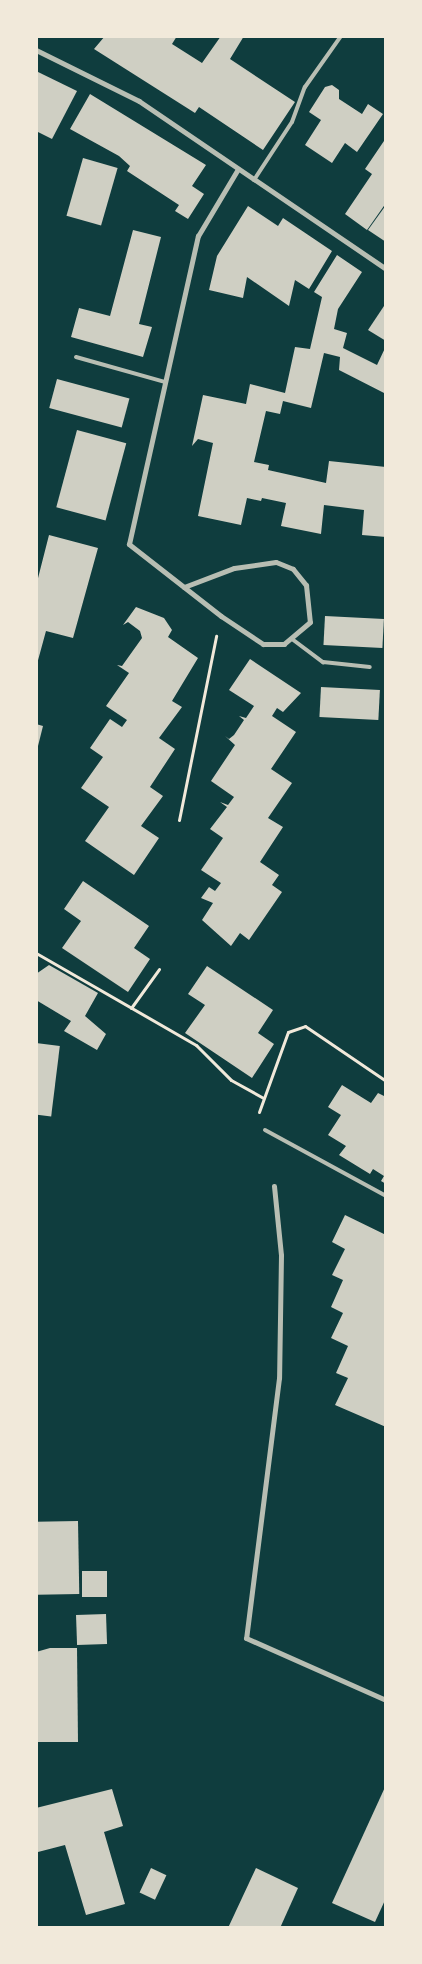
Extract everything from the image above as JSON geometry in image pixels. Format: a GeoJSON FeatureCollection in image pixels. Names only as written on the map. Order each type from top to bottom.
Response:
{"type":"FeatureCollection","features":[{"type":"Feature","properties":{"kind":"street"},"geometry":{"type":"LineString","coordinates":[[36,50],[139,101],[386,269]]}},
{"type":"Feature","properties":{"kind":"street"},"geometry":{"type":"LineString","coordinates":[[184,588],[234,568],[276,562],[293,569],[306,585],[312,604],[310,622],[284,644],[263,644],[220,616],[184,588],[129,544],[198,236],[238,169]]}},
{"type":"Feature","properties":{"kind":"street"},"geometry":{"type":"LineString","coordinates":[[274,1186],[281,1255],[279,1378],[246,1638],[386,1700]]}},
{"type":"Feature","properties":{"kind":"lane"},"geometry":{"type":"LineString","coordinates":[[254,180],[292,122],[304,87],[341,36]]}},
{"type":"Feature","properties":{"kind":"lane"},"geometry":{"type":"LineString","coordinates":[[76,357],[165,382]]}},
{"type":"Feature","properties":{"kind":"lane"},"geometry":{"type":"LineString","coordinates":[[292,639],[323,662],[370,667]]}},
{"type":"Feature","properties":{"kind":"lane"},"geometry":{"type":"LineString","coordinates":[[265,1130],[386,1196]]}},
{"type":"Feature","properties":{"kind":"path"},"geometry":{"type":"LineString","coordinates":[[179,820],[220,616]]}},
{"type":"Feature","properties":{"kind":"path"},"geometry":{"type":"LineString","coordinates":[[36,953],[196,1045],[231,1080],[263,1098]]}},
{"type":"Feature","properties":{"kind":"path"},"geometry":{"type":"LineString","coordinates":[[131,1008],[159,969]]}},
{"type":"Feature","properties":{"kind":"path"},"geometry":{"type":"LineString","coordinates":[[256,1119],[288,1032],[305,1026],[386,1081]]}},
{"type":"Feature","properties":{"kind":"building"},"geometry":{"type":"Polygon","coordinates":[[[105,36],[177,36],[172,44],[202,63],[221,36],[244,36],[230,59],[295,102],[263,150],[199,107],[195,113],[94,49],[105,36]]]}},
{"type":"Feature","properties":{"kind":"building"},"geometry":{"type":"Polygon","coordinates":[[[36,71],[77,91],[52,139],[36,131],[36,71]]]}},
{"type":"Feature","properties":{"kind":"building"},"geometry":{"type":"Polygon","coordinates":[[[332,85],[339,90],[339,99],[362,114],[368,104],[383,114],[357,152],[345,143],[332,163],[305,145],[321,120],[309,112],[325,87],[332,85]]]}},
{"type":"Feature","properties":{"kind":"building"},"geometry":{"type":"Polygon","coordinates":[[[90,94],[206,165],[192,186],[204,194],[188,219],[175,211],[179,205],[127,171],[130,166],[119,156],[70,129],[90,94]]]}},
{"type":"Feature","properties":{"kind":"building"},"geometry":{"type":"Polygon","coordinates":[[[386,138],[386,203],[367,230],[345,214],[372,174],[365,169],[386,138]]]}},
{"type":"Feature","properties":{"kind":"building"},"geometry":{"type":"Polygon","coordinates":[[[83,158],[118,168],[101,226],[66,216],[83,158]]]}},
{"type":"Feature","properties":{"kind":"building"},"geometry":{"type":"Polygon","coordinates":[[[386,205],[386,242],[368,230],[386,205]]]}},
{"type":"Feature","properties":{"kind":"building"},"geometry":{"type":"Polygon","coordinates":[[[248,206],[278,226],[283,218],[332,251],[309,289],[295,280],[289,306],[247,277],[243,298],[209,290],[217,256],[248,206]]]}},
{"type":"Feature","properties":{"kind":"building"},"geometry":{"type":"Polygon","coordinates":[[[133,230],[161,237],[139,324],[152,327],[143,357],[71,337],[79,308],[110,316],[133,230]]]}},
{"type":"Feature","properties":{"kind":"building"},"geometry":{"type":"Polygon","coordinates":[[[337,255],[362,272],[338,309],[334,329],[347,333],[343,348],[377,365],[386,346],[386,394],[339,370],[340,357],[324,353],[311,408],[283,401],[280,414],[266,411],[254,462],[269,465],[268,470],[326,483],[329,461],[386,467],[386,537],[362,535],[364,510],[324,505],[321,534],[281,526],[286,503],[262,498],[261,501],[247,498],[241,525],[198,516],[213,443],[198,439],[192,446],[203,395],[246,404],[250,384],[285,393],[295,347],[310,349],[322,297],[314,292],[337,255]]]}},
{"type":"Feature","properties":{"kind":"building"},"geometry":{"type":"Polygon","coordinates":[[[386,303],[386,341],[368,330],[386,303]]]}},
{"type":"Feature","properties":{"kind":"building"},"geometry":{"type":"Polygon","coordinates":[[[57,379],[129,398],[122,427],[49,408],[57,379]]]}},
{"type":"Feature","properties":{"kind":"building"},"geometry":{"type":"Polygon","coordinates":[[[77,430],[126,443],[106,520],[56,507],[77,430]]]}},
{"type":"Feature","properties":{"kind":"building"},"geometry":{"type":"Polygon","coordinates":[[[49,535],[98,548],[73,638],[46,631],[37,664],[36,586],[49,535]]]}},
{"type":"Feature","properties":{"kind":"building"},"geometry":{"type":"Polygon","coordinates":[[[136,607],[164,618],[172,630],[168,637],[198,658],[172,701],[182,707],[159,738],[175,749],[150,787],[163,796],[141,826],[159,838],[134,875],[85,841],[109,807],[81,788],[103,757],[90,748],[110,719],[122,727],[127,720],[106,706],[129,673],[117,665],[122,666],[142,638],[140,631],[128,622],[123,625],[136,607]]]}},
{"type":"Feature","properties":{"kind":"building"},"geometry":{"type":"Polygon","coordinates":[[[325,616],[384,619],[382,648],[323,645],[325,616]]]}},
{"type":"Feature","properties":{"kind":"building"},"geometry":{"type":"Polygon","coordinates":[[[250,659],[301,693],[283,712],[277,708],[272,716],[296,732],[271,769],[292,783],[268,818],[283,827],[260,862],[279,875],[272,885],[282,892],[249,940],[240,933],[231,946],[202,920],[213,903],[201,898],[209,887],[215,891],[221,883],[201,870],[223,838],[210,829],[227,807],[220,802],[228,805],[234,797],[211,781],[235,745],[225,736],[229,739],[234,735],[244,720],[239,716],[246,718],[254,706],[229,690],[250,659]]]}},
{"type":"Feature","properties":{"kind":"building"},"geometry":{"type":"Polygon","coordinates":[[[321,687],[380,690],[378,720],[319,717],[321,687]]]}},
{"type":"Feature","properties":{"kind":"building"},"geometry":{"type":"Polygon","coordinates":[[[36,724],[43,726],[37,750],[36,749],[36,724]]]}},
{"type":"Feature","properties":{"kind":"building"},"geometry":{"type":"Polygon","coordinates":[[[83,881],[149,926],[134,948],[150,959],[128,992],[62,948],[81,921],[64,909],[83,881]]]}},
{"type":"Feature","properties":{"kind":"building"},"geometry":{"type":"Polygon","coordinates":[[[49,965],[98,993],[85,1016],[106,1034],[97,1050],[64,1031],[71,1021],[36,1000],[36,974],[49,965]]]}},
{"type":"Feature","properties":{"kind":"building"},"geometry":{"type":"Polygon","coordinates":[[[207,966],[273,1010],[258,1033],[274,1044],[252,1078],[185,1033],[205,1005],[188,994],[207,966]]]}},
{"type":"Feature","properties":{"kind":"building"},"geometry":{"type":"Polygon","coordinates":[[[36,1043],[60,1046],[51,1116],[36,1115],[36,1043]]]}},
{"type":"Feature","properties":{"kind":"building"},"geometry":{"type":"Polygon","coordinates":[[[342,1085],[371,1103],[378,1093],[386,1097],[386,1184],[381,1181],[384,1176],[373,1169],[370,1174],[339,1155],[346,1146],[328,1135],[341,1115],[328,1107],[342,1085]]]}},
{"type":"Feature","properties":{"kind":"building"},"geometry":{"type":"Polygon","coordinates":[[[345,1215],[386,1235],[386,1427],[335,1405],[348,1378],[336,1373],[348,1346],[331,1338],[343,1313],[331,1307],[343,1280],[332,1275],[345,1249],[332,1242],[345,1215]]]}},
{"type":"Feature","properties":{"kind":"building"},"geometry":{"type":"Polygon","coordinates":[[[78,1521],[79,1594],[37,1595],[36,1522],[78,1521]]]}},
{"type":"Feature","properties":{"kind":"building"},"geometry":{"type":"Polygon","coordinates":[[[82,1571],[107,1571],[107,1597],[82,1597],[82,1571]]]}},
{"type":"Feature","properties":{"kind":"building"},"geometry":{"type":"Polygon","coordinates":[[[106,1614],[107,1644],[77,1645],[76,1615],[106,1614]]]}},
{"type":"Feature","properties":{"kind":"building"},"geometry":{"type":"Polygon","coordinates":[[[50,1648],[77,1648],[78,1742],[36,1742],[36,1652],[50,1648]]]}},
{"type":"Feature","properties":{"kind":"building"},"geometry":{"type":"Polygon","coordinates":[[[386,1785],[386,1898],[375,1922],[332,1903],[386,1785]]]}},
{"type":"Feature","properties":{"kind":"building"},"geometry":{"type":"Polygon","coordinates":[[[112,1789],[123,1826],[104,1832],[125,1904],[86,1915],[65,1845],[38,1852],[36,1808],[112,1789]]]}},
{"type":"Feature","properties":{"kind":"building"},"geometry":{"type":"Polygon","coordinates":[[[151,1868],[166,1875],[155,1900],[140,1892],[151,1868]]]}},
{"type":"Feature","properties":{"kind":"building"},"geometry":{"type":"Polygon","coordinates":[[[256,1868],[298,1888],[280,1928],[228,1928],[256,1868]]]}}]}
